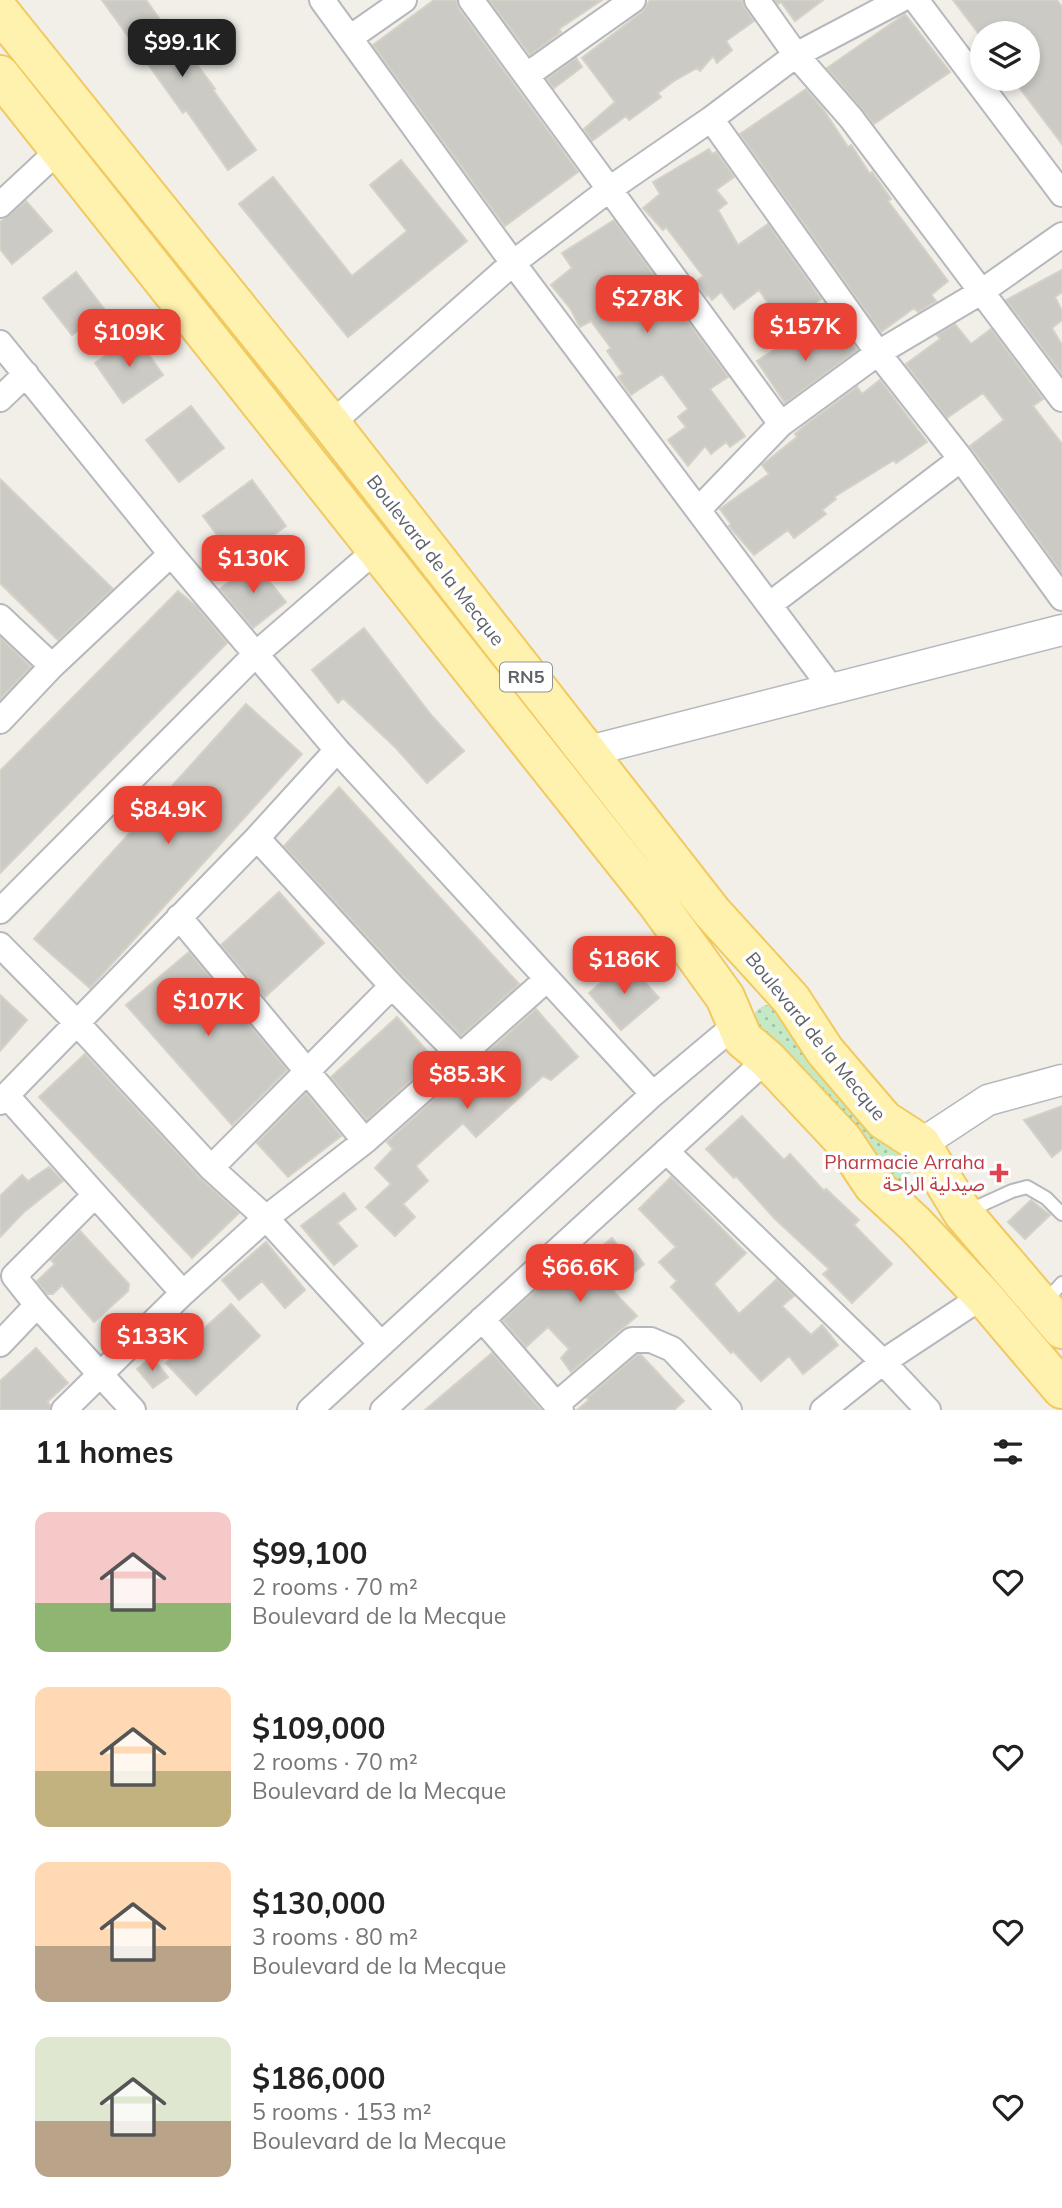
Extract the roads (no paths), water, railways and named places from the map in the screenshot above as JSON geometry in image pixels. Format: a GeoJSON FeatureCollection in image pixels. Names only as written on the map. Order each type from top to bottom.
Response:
{"type":"FeatureCollection","features":[{"type":"Feature","properties":{"kind":"main road","name":"Boulevard de la Mecque"},"geometry":{"type":"LineString","coordinates":[[0,12],[331,424],[712,912],[791,999],[825,1051],[884,1120],[924,1150],[963,1213],[1055,1306]]}},
{"type":"Feature","properties":{"kind":"main road","name":"Boulevard de la Mecque"},"geometry":{"type":"LineString","coordinates":[[10,95],[59,150],[657,903],[725,997],[743,1039],[767,1059],[843,1140],[873,1185],[915,1224],[983,1296],[1062,1389]]}},
{"type":"Feature","properties":{"kind":"main road"},"geometry":{"type":"LineString","coordinates":[[735,1021],[740,1002],[755,990],[775,989],[791,999]]}},
{"type":"Feature","properties":{"kind":"main road"},"geometry":{"type":"LineString","coordinates":[[881,1192],[902,1196],[912,1193],[926,1177],[929,1166],[924,1150]]}},
{"type":"Feature","properties":{"kind":"street"},"geometry":{"type":"LineString","coordinates":[[322,0],[513,263],[832,689]]}},
{"type":"Feature","properties":{"kind":"street"},"geometry":{"type":"LineString","coordinates":[[351,37],[404,0]]}},
{"type":"Feature","properties":{"kind":"street"},"geometry":{"type":"LineString","coordinates":[[471,0],[781,424]]}},
{"type":"Feature","properties":{"kind":"street"},"geometry":{"type":"LineString","coordinates":[[527,75],[633,0]]}},
{"type":"Feature","properties":{"kind":"street"},"geometry":{"type":"LineString","coordinates":[[757,0],[796,55],[851,118],[1062,398]]}},
{"type":"Feature","properties":{"kind":"street"},"geometry":{"type":"LineString","coordinates":[[331,424],[513,263],[611,188],[711,119],[796,55],[900,0]]}},
{"type":"Feature","properties":{"kind":"street"},"geometry":{"type":"LineString","coordinates":[[916,0],[1062,194]]}},
{"type":"Feature","properties":{"kind":"street"},"geometry":{"type":"LineString","coordinates":[[711,119],[878,354],[961,459],[1062,598]]}},
{"type":"Feature","properties":{"kind":"street"},"geometry":{"type":"LineString","coordinates":[[0,205],[59,150]]}},
{"type":"Feature","properties":{"kind":"street"},"geometry":{"type":"LineString","coordinates":[[698,510],[781,424],[878,354],[981,292],[1062,234]]}},
{"type":"Feature","properties":{"kind":"street"},"geometry":{"type":"LineString","coordinates":[[0,344],[171,554],[337,750],[653,1094]]}},
{"type":"Feature","properties":{"kind":"street"},"geometry":{"type":"LineString","coordinates":[[0,399],[26,374]]}},
{"type":"Feature","properties":{"kind":"street"},"geometry":{"type":"LineString","coordinates":[[769,605],[961,459]]}},
{"type":"Feature","properties":{"kind":"street"},"geometry":{"type":"LineString","coordinates":[[0,911],[256,654],[376,550]]}},
{"type":"Feature","properties":{"kind":"street"},"geometry":{"type":"LineString","coordinates":[[0,721],[52,666],[171,554]]}},
{"type":"Feature","properties":{"kind":"street"},"geometry":{"type":"LineString","coordinates":[[0,617],[52,666]]}},
{"type":"Feature","properties":{"kind":"street"},"geometry":{"type":"LineString","coordinates":[[585,752],[1062,630]]}},
{"type":"Feature","properties":{"kind":"street"},"geometry":{"type":"LineString","coordinates":[[183,1293],[95,1195],[3,1099],[257,838],[337,750]]}},
{"type":"Feature","properties":{"kind":"street"},"geometry":{"type":"LineString","coordinates":[[257,838],[461,1058]]}},
{"type":"Feature","properties":{"kind":"street"},"geometry":{"type":"LineString","coordinates":[[179,917],[365,1141]]}},
{"type":"Feature","properties":{"kind":"street"},"geometry":{"type":"LineString","coordinates":[[0,945],[76,1022],[211,1168],[266,1218],[381,1345]]}},
{"type":"Feature","properties":{"kind":"street"},"geometry":{"type":"LineString","coordinates":[[64,1410],[183,1293],[266,1218],[365,1141],[546,980]]}},
{"type":"Feature","properties":{"kind":"street"},"geometry":{"type":"LineString","coordinates":[[211,1168],[392,986]]}},
{"type":"Feature","properties":{"kind":"street"},"geometry":{"type":"LineString","coordinates":[[310,1410],[735,1021]]}},
{"type":"Feature","properties":{"kind":"street"},"geometry":{"type":"LineString","coordinates":[[383,1410],[767,1059]]}},
{"type":"Feature","properties":{"kind":"street"},"geometry":{"type":"LineString","coordinates":[[924,1150],[988,1100],[1062,1080]]}},
{"type":"Feature","properties":{"kind":"street"},"geometry":{"type":"LineString","coordinates":[[666,1151],[883,1362],[928,1410]]}},
{"type":"Feature","properties":{"kind":"street"},"geometry":{"type":"LineString","coordinates":[[95,1195],[14,1276],[133,1410]]}},
{"type":"Feature","properties":{"kind":"street"},"geometry":{"type":"LineString","coordinates":[[823,1410],[883,1362],[983,1296]]}},
{"type":"Feature","properties":{"kind":"street"},"geometry":{"type":"LineString","coordinates":[[0,1344],[37,1305]]}},
{"type":"Feature","properties":{"kind":"street"},"geometry":{"type":"LineString","coordinates":[[482,1320],[558,1408],[632,1340],[651,1340],[672,1349],[729,1410]]}},
{"type":"Feature","properties":{"kind":"lane"},"geometry":{"type":"LineString","coordinates":[[963,1213],[1027,1187],[1046,1198],[1062,1214]]}},
{"type":"Feature","properties":{"kind":"place","name":"Pharmacie Arraha صيدلية الراحة"},"geometry":{"type":"Point","coordinates":[999,1173]}}]}
